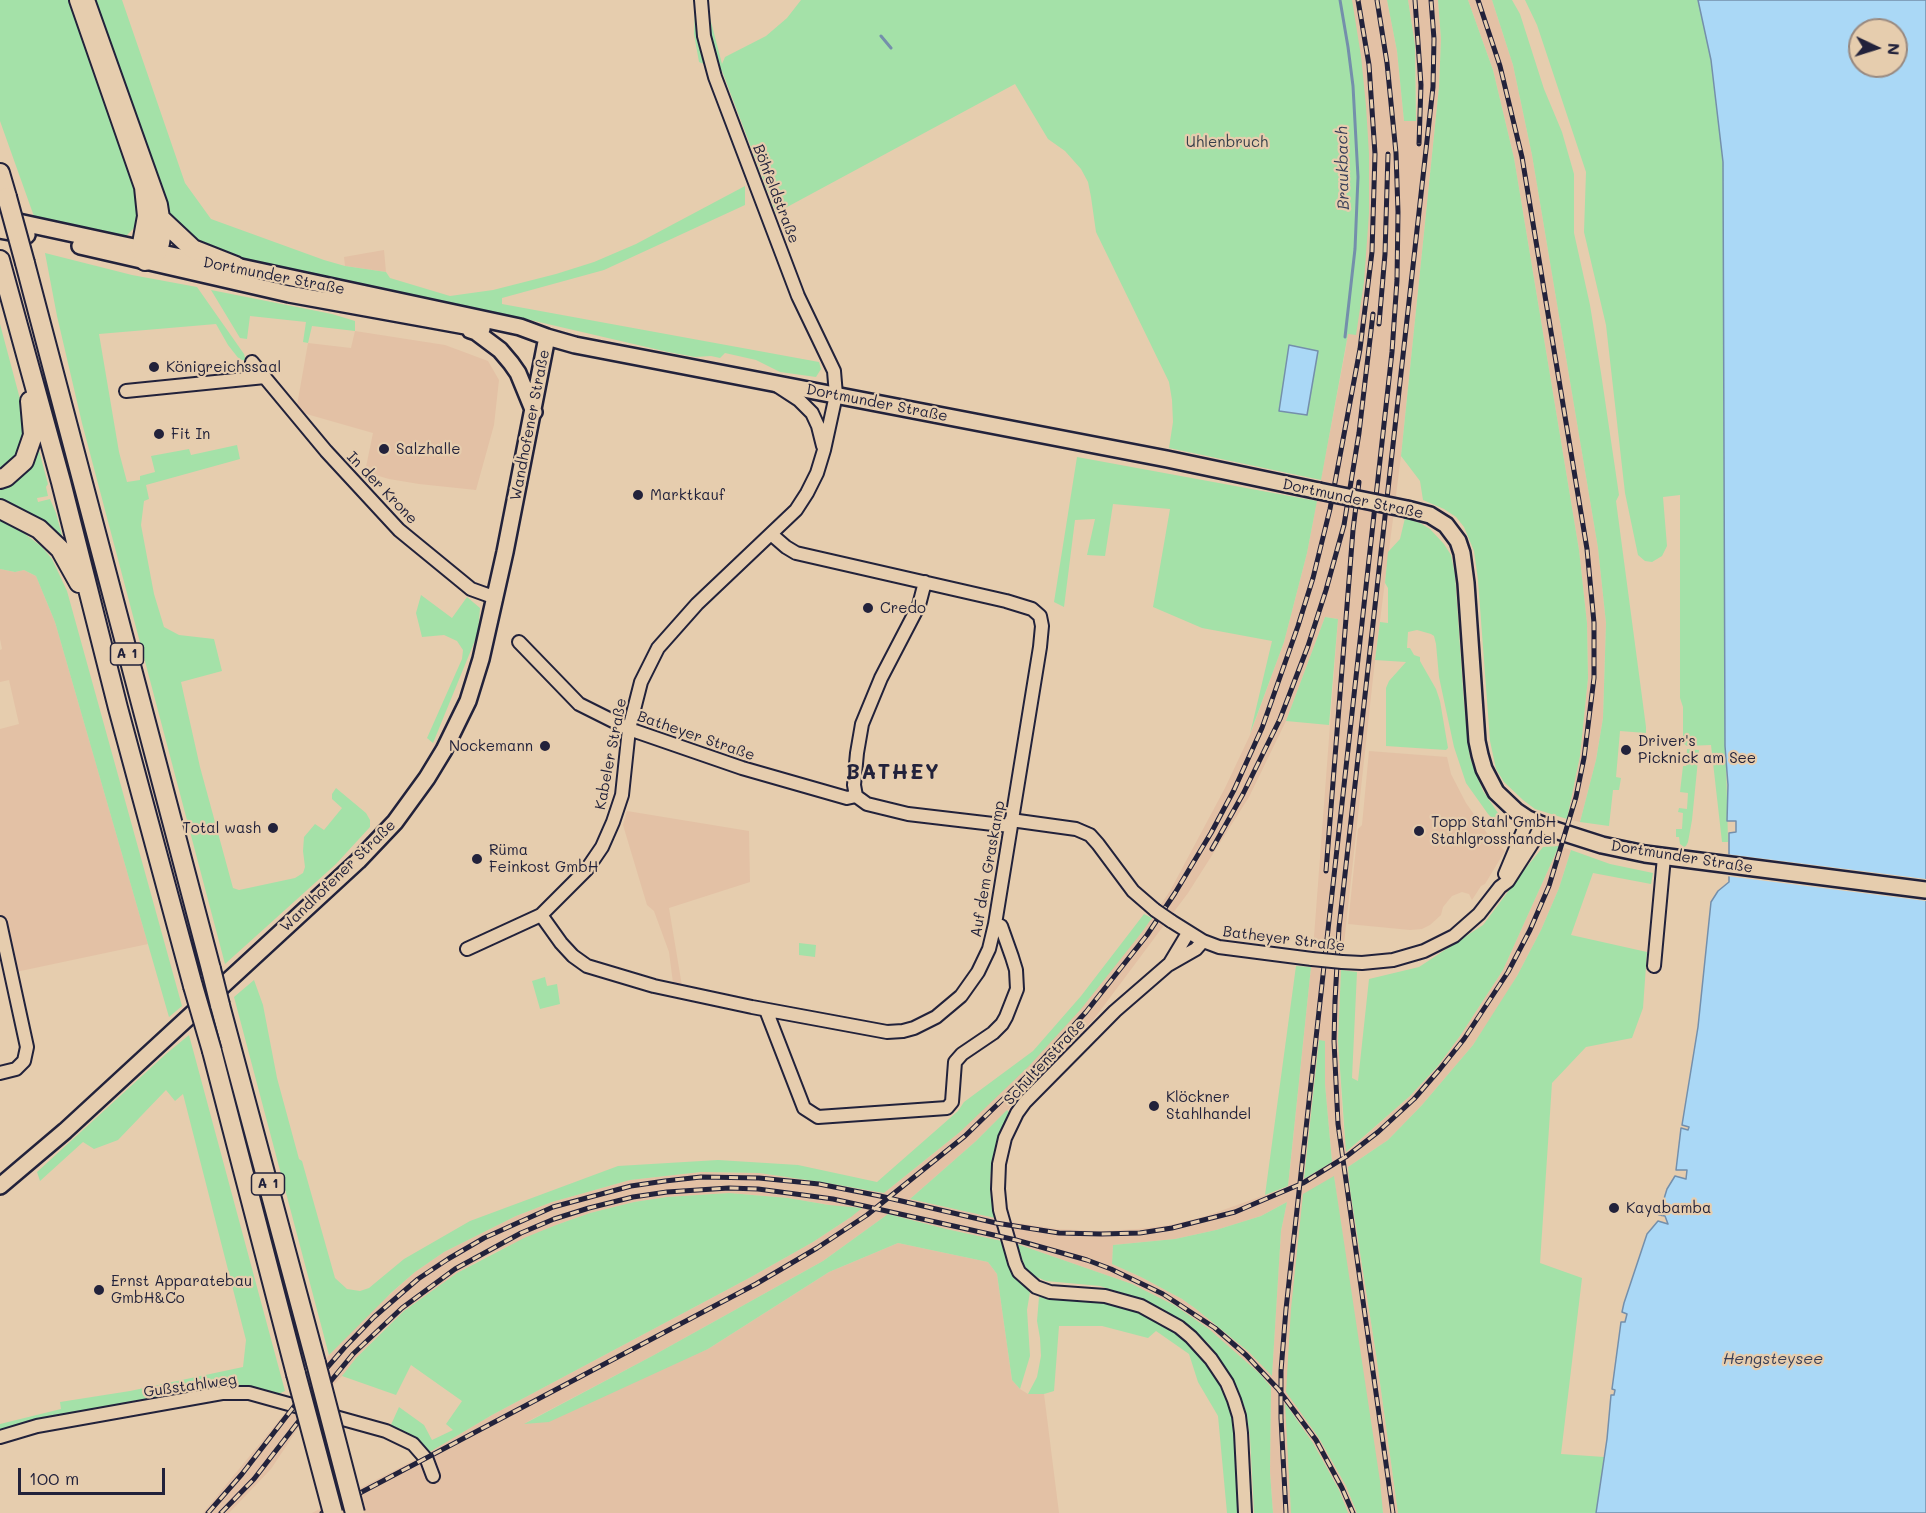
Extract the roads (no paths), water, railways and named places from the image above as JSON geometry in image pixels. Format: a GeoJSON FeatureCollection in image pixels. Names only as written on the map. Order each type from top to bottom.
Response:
{"type":"FeatureCollection","features":[{"type":"Feature","properties":{"kind":"highway"},"geometry":{"type":"LineString","coordinates":[[79,0],[144,187],[148,254]]}},
{"type":"Feature","properties":{"kind":"highway"},"geometry":{"type":"LineString","coordinates":[[85,0],[158,205],[162,231],[148,254]]}},
{"type":"Feature","properties":{"kind":"highway","name":"A 1"},"geometry":{"type":"LineString","coordinates":[[0,174],[355,1513]]}},
{"type":"Feature","properties":{"kind":"highway"},"geometry":{"type":"LineString","coordinates":[[161,219],[194,249],[236,266]]}},
{"type":"Feature","properties":{"kind":"highway","name":"A 1"},"geometry":{"type":"LineString","coordinates":[[0,260],[61,482],[118,708],[212,1051],[333,1513]]}},
{"type":"Feature","properties":{"kind":"highway"},"geometry":{"type":"LineString","coordinates":[[0,479],[6,477],[24,461],[33,435],[27,358]]}},
{"type":"Feature","properties":{"kind":"highway"},"geometry":{"type":"LineString","coordinates":[[0,509],[39,529],[60,549],[76,577],[118,708]]}},
{"type":"Feature","properties":{"kind":"main road","name":"Dortmunder Straße"},"geometry":{"type":"LineString","coordinates":[[0,218],[148,254],[289,294],[517,336],[547,337]]}},
{"type":"Feature","properties":{"kind":"main road","name":"Dortmunder Straße"},"geometry":{"type":"LineString","coordinates":[[0,230],[236,266],[520,327],[575,345],[1156,457],[1407,508],[1430,515],[1453,533],[1465,565],[1477,741],[1484,769],[1496,792],[1505,802],[1534,822],[1602,845],[1664,857],[1926,890]]}},
{"type":"Feature","properties":{"kind":"main road"},"geometry":{"type":"LineString","coordinates":[[459,325],[476,332],[500,350],[512,363],[534,412]]}},
{"type":"Feature","properties":{"kind":"main road","name":"Wandhofener Straße"},"geometry":{"type":"LineString","coordinates":[[2,1186],[65,1131],[358,861],[395,822],[427,778],[444,750],[468,701],[481,659],[496,598],[547,337]]}},
{"type":"Feature","properties":{"kind":"street","name":"Böhfeldstraße"},"geometry":{"type":"LineString","coordinates":[[701,0],[704,36],[713,71],[798,296],[834,371],[836,395]]}},
{"type":"Feature","properties":{"kind":"street","name":"In der Krone"},"geometry":{"type":"LineString","coordinates":[[252,362],[326,451],[399,530],[471,589],[496,598]]}},
{"type":"Feature","properties":{"kind":"street"},"geometry":{"type":"LineString","coordinates":[[126,391],[265,377]]}},
{"type":"Feature","properties":{"kind":"street"},"geometry":{"type":"LineString","coordinates":[[775,384],[806,405],[812,413],[819,426],[824,450]]}},
{"type":"Feature","properties":{"kind":"street","name":"Kabeler Straße"},"geometry":{"type":"LineString","coordinates":[[467,949],[541,915],[587,869],[602,847],[621,795],[629,729],[641,682],[658,648],[697,604],[795,510],[807,493],[817,473],[824,450],[836,395]]}},
{"type":"Feature","properties":{"kind":"street","name":"Auf dem Graskamp"},"geometry":{"type":"LineString","coordinates":[[541,915],[561,943],[587,966],[654,986],[766,1010],[887,1032],[914,1028],[936,1017],[948,1008],[970,984],[985,959],[995,924],[1040,647],[1042,626],[1040,616],[1024,606],[796,553],[771,534]]}},
{"type":"Feature","properties":{"kind":"street"},"geometry":{"type":"LineString","coordinates":[[856,796],[854,785],[862,724],[881,678],[919,605],[926,582]]}},
{"type":"Feature","properties":{"kind":"street","name":"Batheyer Straße"},"geometry":{"type":"LineString","coordinates":[[519,642],[579,704],[629,729],[752,771],[848,798],[856,796],[867,804],[908,814],[1076,829],[1090,836],[1098,844],[1133,891],[1155,910],[1188,933],[1219,947],[1362,963],[1394,960],[1425,951],[1468,925],[1479,915],[1500,887],[1534,822]]}},
{"type":"Feature","properties":{"kind":"street"},"geometry":{"type":"LineString","coordinates":[[1654,966],[1664,857]]}},
{"type":"Feature","properties":{"kind":"street"},"geometry":{"type":"LineString","coordinates":[[0,923],[27,1047],[24,1061],[16,1069],[0,1072]]}},
{"type":"Feature","properties":{"kind":"street"},"geometry":{"type":"LineString","coordinates":[[766,1010],[804,1108],[818,1117],[947,1108],[952,1102],[955,1062],[962,1054],[1002,1024],[1017,989],[1016,970],[1004,931],[1001,926],[995,924]]}},
{"type":"Feature","properties":{"kind":"street","name":"Schultenstraße"},"geometry":{"type":"LineString","coordinates":[[1168,965],[1188,933]]}},
{"type":"Feature","properties":{"kind":"street","name":"Schultenstraße"},"geometry":{"type":"LineString","coordinates":[[1203,941],[1196,949],[1168,965],[1098,1028],[1025,1102],[1005,1138],[998,1170],[999,1199],[1009,1243],[1019,1272],[1036,1287],[1050,1292],[1105,1296],[1141,1306],[1179,1327],[1203,1350],[1227,1383],[1236,1408],[1241,1433],[1245,1513]]}},
{"type":"Feature","properties":{"kind":"street","name":"Gußstahlweg"},"geometry":{"type":"LineString","coordinates":[[0,1437],[37,1426],[222,1393],[249,1393],[386,1431],[412,1444],[424,1455],[433,1476]]}},
{"type":"Feature","properties":{"kind":"water","name":"Hengsteysee"},"geometry":{"type":"Polygon","coordinates":[[[1698,0],[1926,0],[1926,1513],[1596,1513],[1611,1395],[1614,1395],[1615,1390],[1612,1389],[1621,1322],[1625,1322],[1627,1314],[1622,1312],[1624,1303],[1647,1234],[1658,1221],[1668,1224],[1665,1216],[1659,1215],[1667,1189],[1675,1176],[1686,1179],[1687,1170],[1676,1170],[1681,1128],[1688,1130],[1689,1127],[1682,1125],[1698,1027],[1711,902],[1718,891],[1729,882],[1729,833],[1736,832],[1736,821],[1727,821],[1728,785],[1725,746],[1723,162],[1711,60],[1698,0]]]}},
{"type":"Feature","properties":{"kind":"water"},"geometry":{"type":"Polygon","coordinates":[[[1289,345],[1318,351],[1307,415],[1279,411],[1289,345]]]}},
{"type":"Feature","properties":{"kind":"waterway","name":"Braukbach"},"geometry":{"type":"LineString","coordinates":[[1340,0],[1353,86],[1358,177],[1355,249],[1345,337]]}},
{"type":"Feature","properties":{"kind":"waterway"},"geometry":{"type":"LineString","coordinates":[[881,36],[891,48]]}},
{"type":"Feature","properties":{"kind":"railway"},"geometry":{"type":"LineString","coordinates":[[322,1513],[756,1284],[867,1215],[965,1136],[1033,1070],[1086,1012],[1147,935],[1211,833],[1234,790],[1262,728],[1313,578],[1330,509],[1360,349],[1372,252],[1375,154],[1369,65],[1358,0]]}},
{"type":"Feature","properties":{"kind":"railway"},"geometry":{"type":"LineString","coordinates":[[1286,1513],[1281,1418],[1281,1371],[1286,1309],[1392,352],[1397,280],[1396,153],[1387,63],[1377,0]]}},
{"type":"Feature","properties":{"kind":"railway"},"geometry":{"type":"LineString","coordinates":[[1415,0],[1421,85],[1419,144]]}},
{"type":"Feature","properties":{"kind":"railway"},"geometry":{"type":"LineString","coordinates":[[1393,1513],[1338,1124],[1334,1041],[1335,1001],[1339,928],[1433,87],[1434,39],[1431,0]]}},
{"type":"Feature","properties":{"kind":"railway"},"geometry":{"type":"LineString","coordinates":[[208,1513],[242,1474],[299,1400],[374,1317],[418,1279],[448,1259],[484,1238],[553,1207],[631,1186],[665,1181],[701,1177],[759,1178],[819,1184],[996,1223],[1059,1233],[1140,1233],[1172,1228],[1235,1212],[1303,1183],[1347,1156],[1378,1132],[1414,1099],[1440,1069],[1464,1039],[1508,972],[1549,886],[1576,797],[1584,758],[1594,678],[1594,623],[1587,549],[1522,157],[1500,66],[1478,0]]}},
{"type":"Feature","properties":{"kind":"railway"},"geometry":{"type":"LineString","coordinates":[[1379,324],[1385,254],[1388,154]]}},
{"type":"Feature","properties":{"kind":"railway"},"geometry":{"type":"LineString","coordinates":[[1212,849],[1243,794],[1280,719],[1308,646],[1326,590],[1344,525],[1359,433],[1373,314]]}},
{"type":"Feature","properties":{"kind":"railway"},"geometry":{"type":"LineString","coordinates":[[1326,871],[1353,530],[1359,482]]}},
{"type":"Feature","properties":{"kind":"railway"},"geometry":{"type":"LineString","coordinates":[[221,1513],[254,1479],[353,1354],[402,1308],[455,1269],[521,1233],[589,1208],[633,1197],[667,1192],[729,1188],[758,1189],[833,1199],[1016,1240],[1087,1260],[1163,1294],[1215,1328],[1246,1355],[1278,1389],[1316,1440],[1353,1513]]}},
{"type":"Feature","properties":{"kind":"place","name":"Königreichssaal"},"geometry":{"type":"Point","coordinates":[154,367]}},
{"type":"Feature","properties":{"kind":"place","name":"Fit In"},"geometry":{"type":"Point","coordinates":[159,434]}},
{"type":"Feature","properties":{"kind":"place","name":"Salzhalle"},"geometry":{"type":"Point","coordinates":[384,449]}},
{"type":"Feature","properties":{"kind":"place","name":"Marktkauf"},"geometry":{"type":"Point","coordinates":[638,495]}},
{"type":"Feature","properties":{"kind":"place","name":"Credo"},"geometry":{"type":"Point","coordinates":[868,608]}},
{"type":"Feature","properties":{"kind":"place","name":"Nockemann"},"geometry":{"type":"Point","coordinates":[545,746]}},
{"type":"Feature","properties":{"kind":"place","name":"Driver's Picknick am See"},"geometry":{"type":"Point","coordinates":[1626,750]}},
{"type":"Feature","properties":{"kind":"place","name":"Total wash"},"geometry":{"type":"Point","coordinates":[273,828]}},
{"type":"Feature","properties":{"kind":"place","name":"Topp Stahl GmbH Stahlgrosshandel"},"geometry":{"type":"Point","coordinates":[1419,831]}},
{"type":"Feature","properties":{"kind":"place","name":"Rüma Feinkost GmbH"},"geometry":{"type":"Point","coordinates":[477,859]}},
{"type":"Feature","properties":{"kind":"place","name":"Klöckner Stahlhandel"},"geometry":{"type":"Point","coordinates":[1154,1106]}},
{"type":"Feature","properties":{"kind":"place","name":"Kayabamba"},"geometry":{"type":"Point","coordinates":[1614,1208]}},
{"type":"Feature","properties":{"kind":"place","name":"Ernst Apparatebau GmbH&Co"},"geometry":{"type":"Point","coordinates":[99,1290]}},
{"type":"Feature","properties":{"kind":"district","name":"BATHEY"},"geometry":{"type":"Point","coordinates":[893,773]}},
{"type":"Feature","properties":{"kind":"park label","name":"Uhlenbruch"},"geometry":{"type":"Point","coordinates":[1227,142]}}]}
